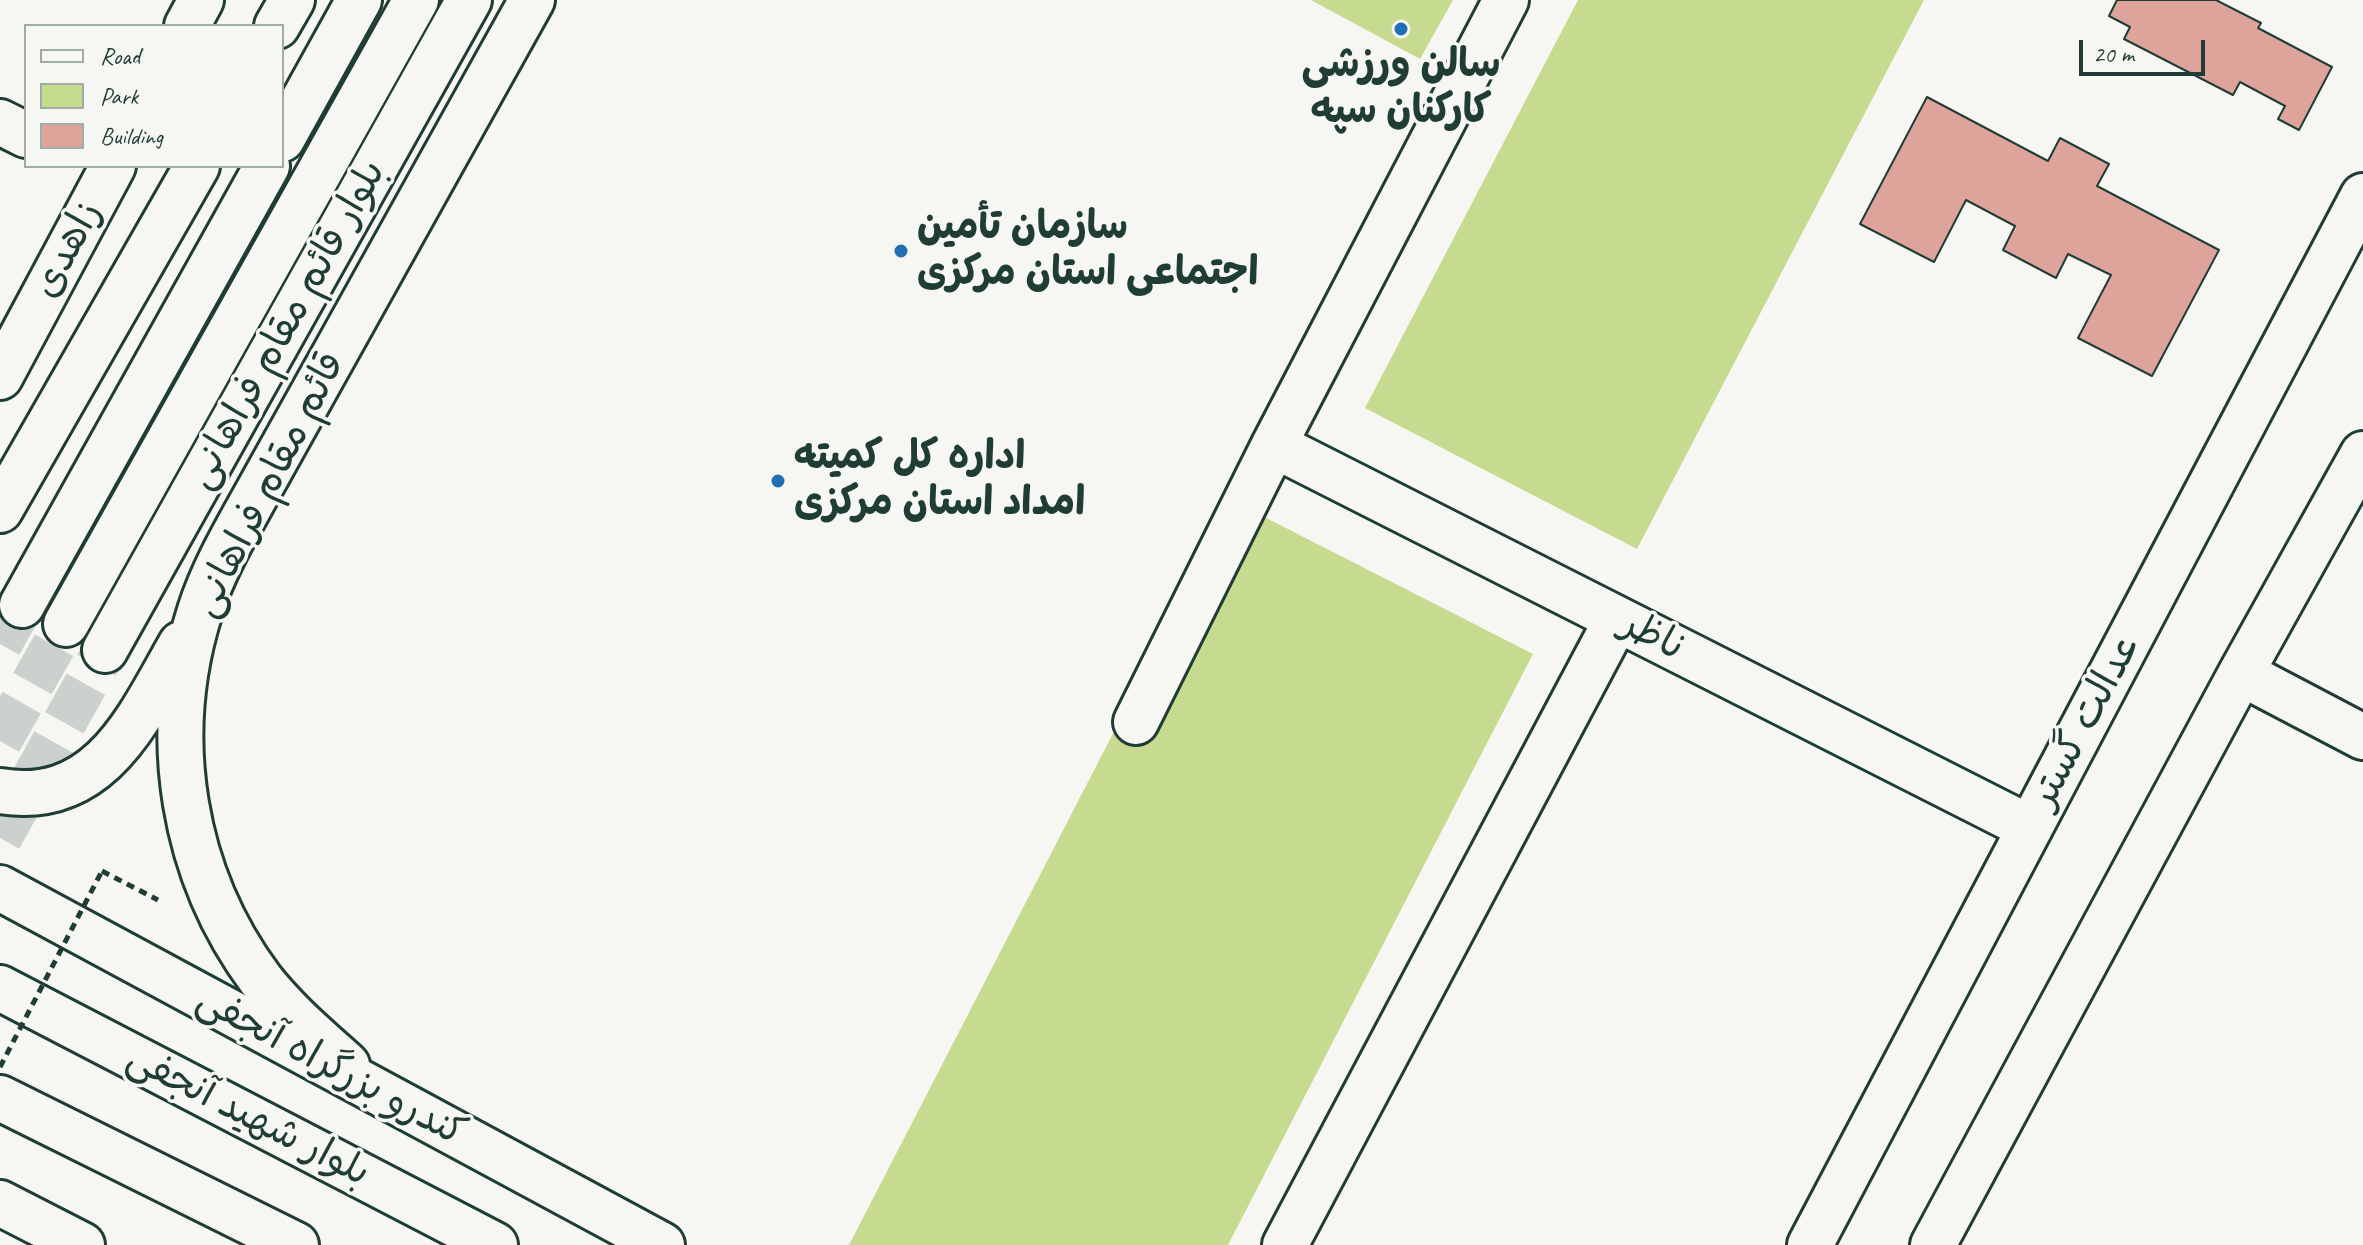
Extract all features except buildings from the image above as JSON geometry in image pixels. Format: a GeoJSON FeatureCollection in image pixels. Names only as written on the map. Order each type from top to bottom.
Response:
{"type":"FeatureCollection","features":[{"type":"Feature","properties":{"kind":"street"},"geometry":{"type":"LineString","coordinates":[[188,24],[201,0]]}},
{"type":"Feature","properties":{"kind":"street"},"geometry":{"type":"LineString","coordinates":[[278,24],[292,0]]}},
{"type":"Feature","properties":{"kind":"street"},"geometry":{"type":"LineString","coordinates":[[284,135],[359,0]]}},
{"type":"Feature","properties":{"kind":"street"},"geometry":{"type":"LineString","coordinates":[[66,624],[416,0]]}},
{"type":"Feature","properties":{"kind":"street","name":"بلوار قائم مقام فراهانی"},"geometry":{"type":"LineString","coordinates":[[105,650],[469,0]]}},
{"type":"Feature","properties":{"kind":"street","name":"قائم مقام فراهانی"},"geometry":{"type":"LineString","coordinates":[[378,1093],[295,1019],[261,980],[233,936],[210,890],[193,842],[184,795],[180,748],[181,701],[188,654],[218,566],[532,0]]}},
{"type":"Feature","properties":{"kind":"street"},"geometry":{"type":"LineString","coordinates":[[1136,722],[1274,445],[1506,0]]}},
{"type":"Feature","properties":{"kind":"street"},"geometry":{"type":"LineString","coordinates":[[0,122],[24,134]]}},
{"type":"Feature","properties":{"kind":"street"},"geometry":{"type":"LineString","coordinates":[[0,510],[196,168]]}},
{"type":"Feature","properties":{"kind":"street"},"geometry":{"type":"LineString","coordinates":[[22,605],[266,168]]}},
{"type":"Feature","properties":{"kind":"street","name":"زاهدی"},"geometry":{"type":"LineString","coordinates":[[0,377],[103,169]]}},
{"type":"Feature","properties":{"kind":"street","name":"عدالت گستر"},"geometry":{"type":"LineString","coordinates":[[1810,1245],[2363,196]]}},
{"type":"Feature","properties":{"kind":"street","name":"ناظر"},"geometry":{"type":"LineString","coordinates":[[1274,445],[2030,828]]}},
{"type":"Feature","properties":{"kind":"street"},"geometry":{"type":"LineString","coordinates":[[1933,1245],[2241,673],[2363,454]]}},
{"type":"Feature","properties":{"kind":"street"},"geometry":{"type":"LineString","coordinates":[[0,791],[26,794],[50,791],[94,771],[112,753],[144,710],[201,610]]}},
{"type":"Feature","properties":{"kind":"street"},"geometry":{"type":"LineString","coordinates":[[1285,1245],[1617,619]]}},
{"type":"Feature","properties":{"kind":"street"},"geometry":{"type":"LineString","coordinates":[[2241,673],[2363,737]]}},
{"type":"Feature","properties":{"kind":"street","name":"کندرو بزرگراه آنجفی"},"geometry":{"type":"LineString","coordinates":[[0,888],[662,1245]]}},
{"type":"Feature","properties":{"kind":"street","name":"بلوار شهید آنجفی"},"geometry":{"type":"LineString","coordinates":[[0,988],[495,1245]]}},
{"type":"Feature","properties":{"kind":"street"},"geometry":{"type":"LineString","coordinates":[[0,1098],[296,1245]]}},
{"type":"Feature","properties":{"kind":"street"},"geometry":{"type":"LineString","coordinates":[[0,1203],[82,1245]]}},
{"type":"Feature","properties":{"kind":"path"},"geometry":{"type":"LineString","coordinates":[[0,1067],[102,871],[158,900]]}},
{"type":"Feature","properties":{"kind":"green space","name":"سالن ورزشی کارکنان سپه"},"geometry":{"type":"Polygon","coordinates":[[[1311,0],[1453,0],[1420,59],[1311,0]]]}},
{"type":"Feature","properties":{"kind":"green space"},"geometry":{"type":"Polygon","coordinates":[[[1578,0],[1924,0],[1637,549],[1365,408],[1578,0]]]}},
{"type":"Feature","properties":{"kind":"green space"},"geometry":{"type":"Polygon","coordinates":[[[1233,501],[1533,654],[1228,1245],[849,1245],[1233,501]]]}},
{"type":"Feature","properties":{"kind":"tunnel"},"geometry":{"type":"LineString","coordinates":[[0,644],[22,605]]}},
{"type":"Feature","properties":{"kind":"tunnel"},"geometry":{"type":"LineString","coordinates":[[0,741],[66,624]]}},
{"type":"Feature","properties":{"kind":"tunnel"},"geometry":{"type":"LineString","coordinates":[[0,838],[105,650]]}},
{"type":"Feature","properties":{"kind":"place","name":"سالن ورزشی کارکنان سپه"},"geometry":{"type":"Point","coordinates":[1401,29]}},
{"type":"Feature","properties":{"kind":"place","name":"سازمان تأمین اجتماعی استان مرکزی"},"geometry":{"type":"Point","coordinates":[901,251]}},
{"type":"Feature","properties":{"kind":"place","name":"اداره کل کمیته امداد استان مرکزی"},"geometry":{"type":"Point","coordinates":[778,481]}}]}
